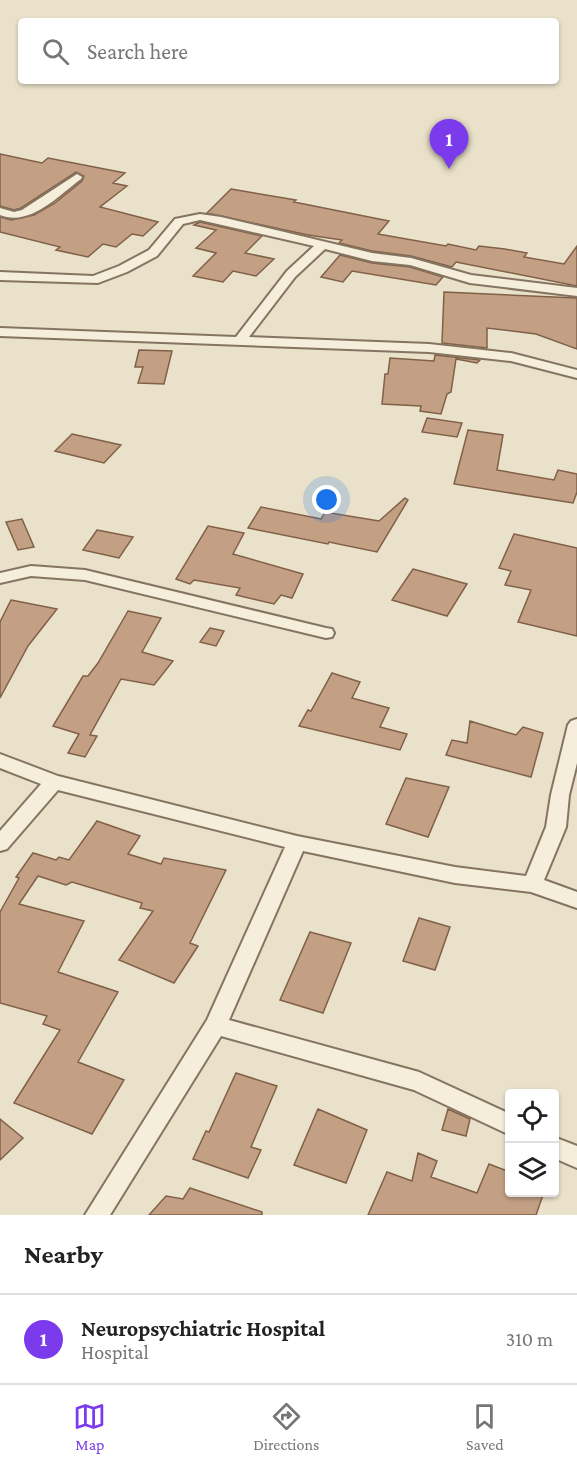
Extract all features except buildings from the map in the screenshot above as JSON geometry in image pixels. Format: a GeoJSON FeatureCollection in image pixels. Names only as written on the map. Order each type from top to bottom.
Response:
{"type":"FeatureCollection","features":[{"type":"Feature","properties":{"kind":"street"},"geometry":{"type":"LineString","coordinates":[[0,211],[13,216],[26,213],[76,177]]}},
{"type":"Feature","properties":{"kind":"street"},"geometry":{"type":"LineString","coordinates":[[0,276],[36,276],[85,281],[102,278],[153,254],[179,222],[200,217],[221,220],[372,257],[411,262],[470,279],[577,292]]}},
{"type":"Feature","properties":{"kind":"street"},"geometry":{"type":"LineString","coordinates":[[241,339],[291,274],[324,244]]}},
{"type":"Feature","properties":{"kind":"street"},"geometry":{"type":"LineString","coordinates":[[0,332],[241,339],[472,352],[511,357],[577,374]]}},
{"type":"Feature","properties":{"kind":"street"},"geometry":{"type":"LineString","coordinates":[[0,578],[30,571],[85,575],[326,633]]}},
{"type":"Feature","properties":{"kind":"street"},"geometry":{"type":"LineString","coordinates":[[532,884],[556,827],[560,795],[577,725]]}},
{"type":"Feature","properties":{"kind":"street"},"geometry":{"type":"LineString","coordinates":[[0,761],[54,782],[297,843],[455,875],[532,884],[577,900]]}},
{"type":"Feature","properties":{"kind":"street"},"geometry":{"type":"LineString","coordinates":[[0,844],[54,782]]}},
{"type":"Feature","properties":{"kind":"street"},"geometry":{"type":"LineString","coordinates":[[97,1215],[216,1025],[297,843]]}},
{"type":"Feature","properties":{"kind":"street"},"geometry":{"type":"LineString","coordinates":[[216,1025],[419,1082],[505,1123]]}},
{"type":"Feature","properties":{"kind":"street"},"geometry":{"type":"LineString","coordinates":[[559,1148],[577,1157]]}},
{"type":"Feature","properties":{"kind":"place","name":"Neuropsychiatric Hospital"},"geometry":{"type":"Point","coordinates":[449,169]}}]}
